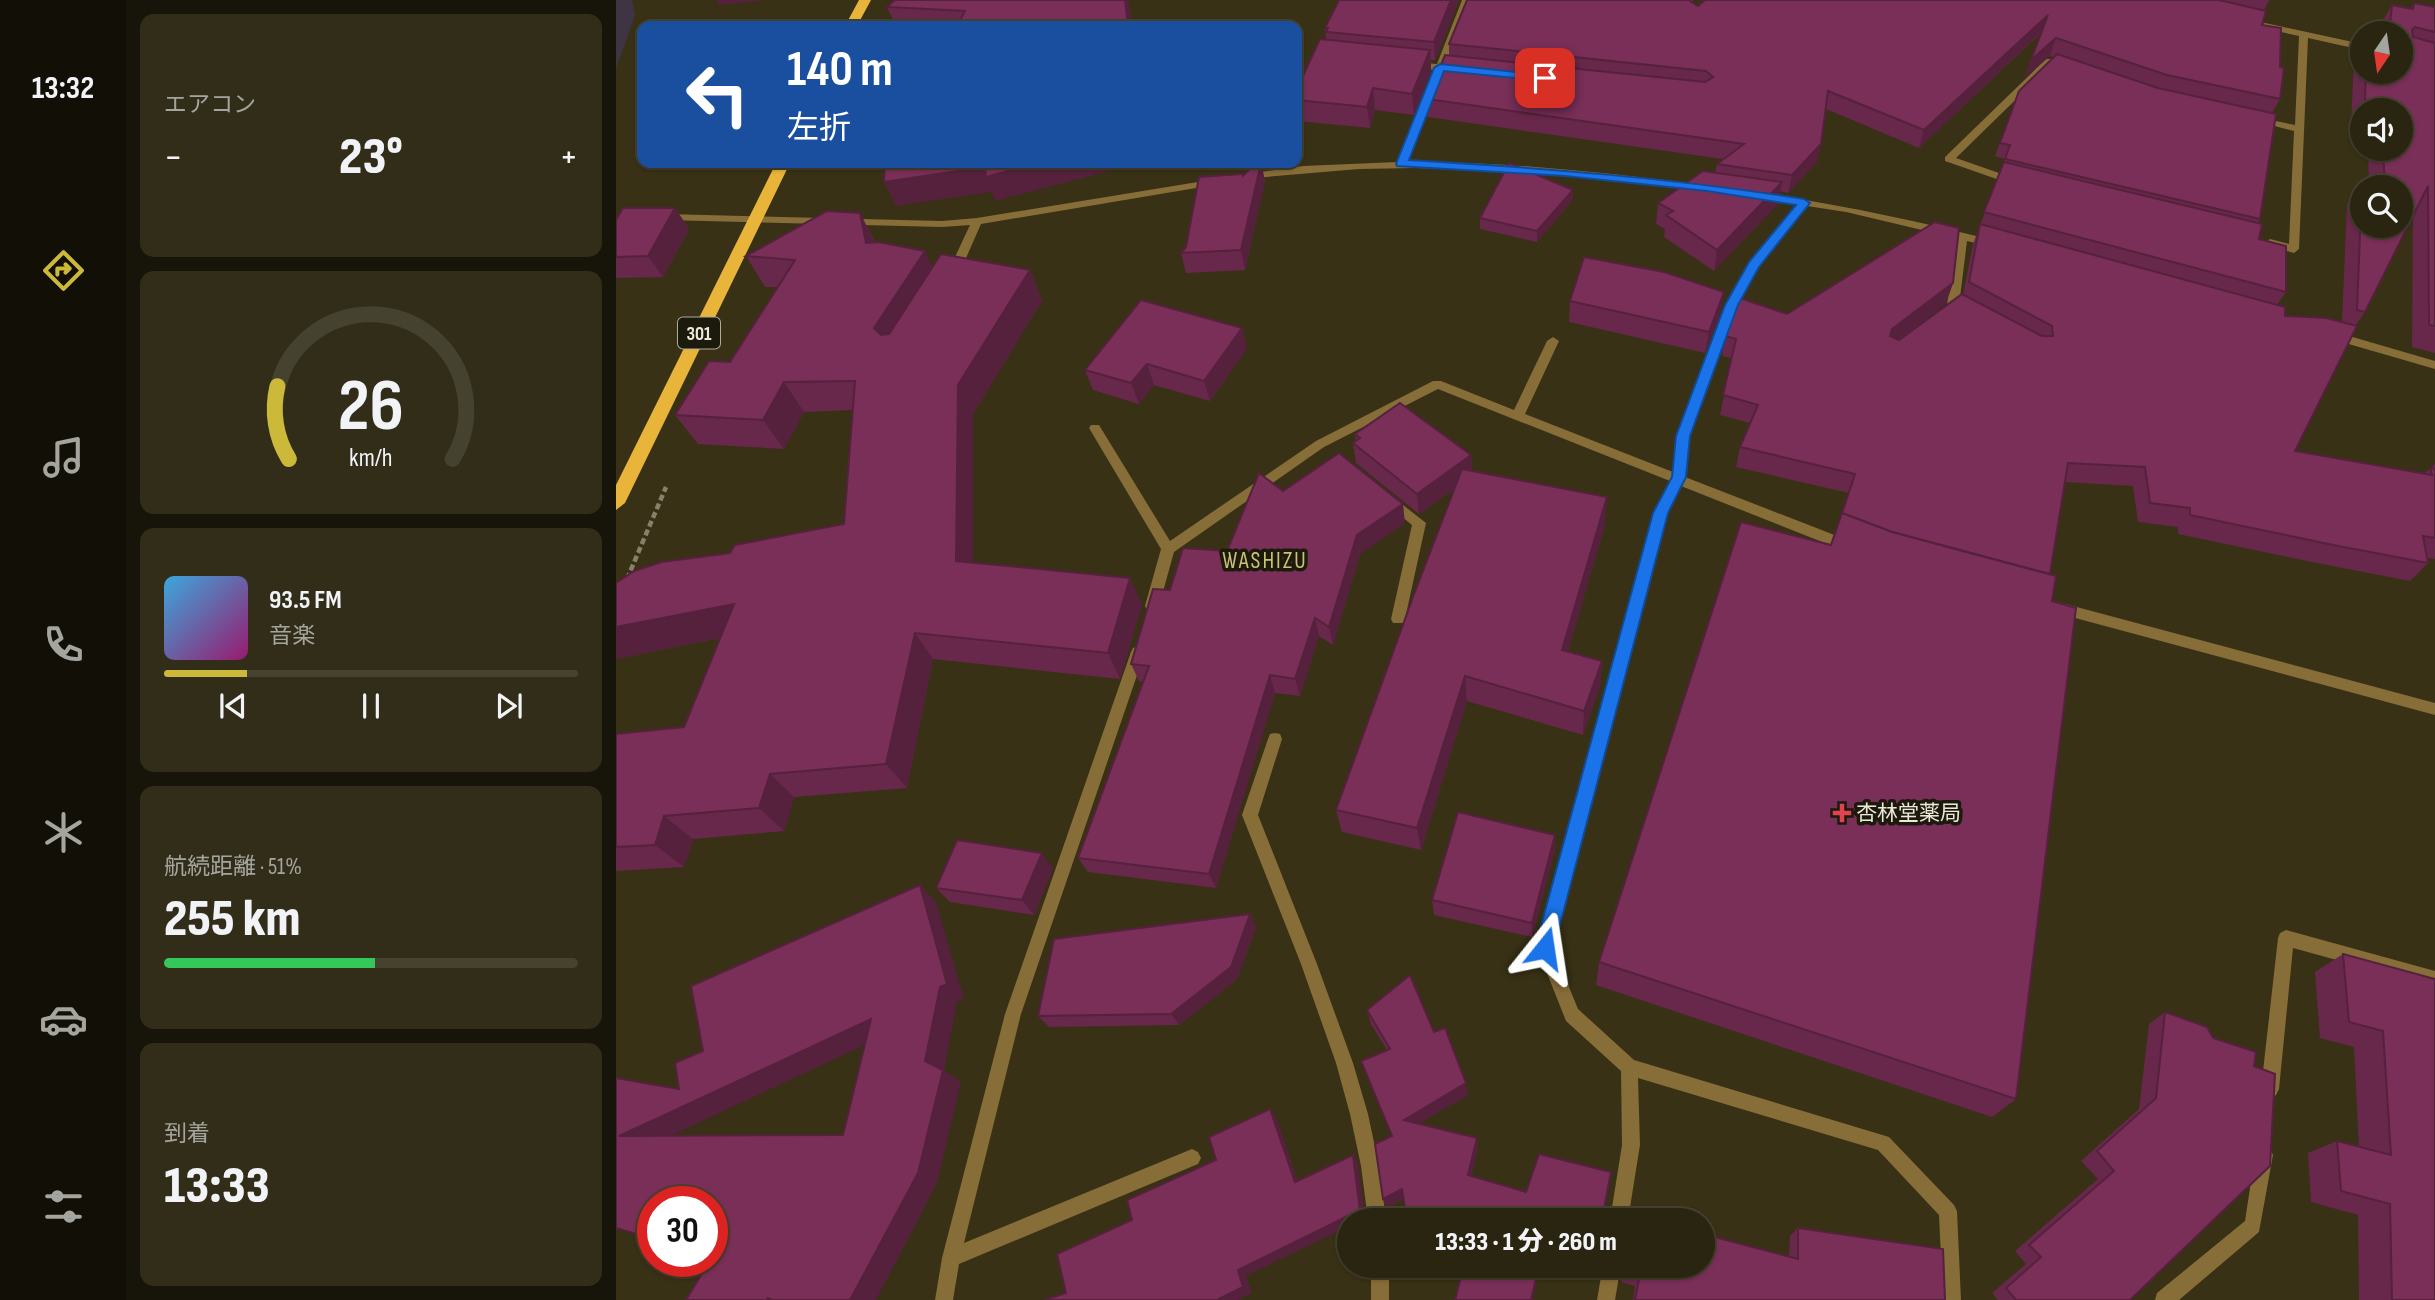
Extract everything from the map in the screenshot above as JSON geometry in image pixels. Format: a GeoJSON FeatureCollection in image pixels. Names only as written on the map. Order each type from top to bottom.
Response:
{"type":"FeatureCollection","features":[{"type":"Feature","properties":{"kind":"highway"},"geometry":{"type":"LineString","coordinates":[[854,21],[864,0]]}},
{"type":"Feature","properties":{"kind":"highway","name":"301"},"geometry":{"type":"LineString","coordinates":[[616,503],[781,168]]}},
{"type":"Feature","properties":{"kind":"street"},"geometry":{"type":"LineString","coordinates":[[1402,164],[1466,0]]}},
{"type":"Feature","properties":{"kind":"street"},"geometry":{"type":"LineString","coordinates":[[2251,23],[2350,44]]}},
{"type":"Feature","properties":{"kind":"street"},"geometry":{"type":"LineString","coordinates":[[2254,239],[2294,249],[2304,34]]}},
{"type":"Feature","properties":{"kind":"street"},"geometry":{"type":"LineString","coordinates":[[2026,185],[1949,159],[2049,61],[2074,70]]}},
{"type":"Feature","properties":{"kind":"street"},"geometry":{"type":"LineString","coordinates":[[1399,63],[1468,70]]}},
{"type":"Feature","properties":{"kind":"street"},"geometry":{"type":"LineString","coordinates":[[2250,119],[2299,129]]}},
{"type":"Feature","properties":{"kind":"street"},"geometry":{"type":"LineString","coordinates":[[1239,178],[1340,164],[1402,164],[1565,173],[1707,187]]}},
{"type":"Feature","properties":{"kind":"street"},"geometry":{"type":"LineString","coordinates":[[658,217],[756,218],[910,225],[976,221],[1226,180]]}},
{"type":"Feature","properties":{"kind":"street"},"geometry":{"type":"LineString","coordinates":[[1744,193],[1962,234],[2002,246]]}},
{"type":"Feature","properties":{"kind":"street"},"geometry":{"type":"LineString","coordinates":[[1804,203],[1754,265],[1732,305],[1683,436],[1679,477],[1661,513],[1545,948],[1573,1015],[1629,1067],[1883,1143],[1948,1211],[1952,1300]]}},
{"type":"Feature","properties":{"kind":"street"},"geometry":{"type":"LineString","coordinates":[[947,283],[976,221]]}},
{"type":"Feature","properties":{"kind":"street"},"geometry":{"type":"LineString","coordinates":[[1932,322],[1953,306],[1962,234]]}},
{"type":"Feature","properties":{"kind":"street"},"geometry":{"type":"LineString","coordinates":[[1953,306],[1965,313]]}},
{"type":"Feature","properties":{"kind":"street"},"geometry":{"type":"LineString","coordinates":[[2316,330],[2435,365]]}},
{"type":"Feature","properties":{"kind":"street"},"geometry":{"type":"LineString","coordinates":[[1518,415],[1553,341]]}},
{"type":"Feature","properties":{"kind":"street"},"geometry":{"type":"LineString","coordinates":[[944,1300],[951,1258],[1013,1014],[1144,632],[1168,549],[1325,448],[1437,384],[1679,477],[1867,554]]}},
{"type":"Feature","properties":{"kind":"street"},"geometry":{"type":"LineString","coordinates":[[1096,428],[1168,549]]}},
{"type":"Feature","properties":{"kind":"street"},"geometry":{"type":"LineString","coordinates":[[1380,492],[1419,523],[1398,620]]}},
{"type":"Feature","properties":{"kind":"street"},"geometry":{"type":"LineString","coordinates":[[2039,603],[2435,709]]}},
{"type":"Feature","properties":{"kind":"street"},"geometry":{"type":"LineString","coordinates":[[1275,739],[1250,815],[1345,1057],[1373,1171],[1376,1208]]}},
{"type":"Feature","properties":{"kind":"street"},"geometry":{"type":"LineString","coordinates":[[2269,1101],[2286,938],[2435,979]]}},
{"type":"Feature","properties":{"kind":"street"},"geometry":{"type":"LineString","coordinates":[[1621,1208],[1632,1145],[1629,1067]]}},
{"type":"Feature","properties":{"kind":"street"},"geometry":{"type":"LineString","coordinates":[[2164,1300],[2253,1226],[2265,1142]]}},
{"type":"Feature","properties":{"kind":"street"},"geometry":{"type":"LineString","coordinates":[[951,1258],[1192,1158]]}},
{"type":"Feature","properties":{"kind":"street"},"geometry":{"type":"LineString","coordinates":[[1380,1278],[1380,1300]]}},
{"type":"Feature","properties":{"kind":"street"},"geometry":{"type":"LineString","coordinates":[[1606,1300],[1610,1278]]}},
{"type":"Feature","properties":{"kind":"shaded area"},"geometry":{"type":"Polygon","coordinates":[[[616,0],[632,0],[635,15],[616,69],[616,0]]]}},
{"type":"Feature","properties":{"kind":"building"},"geometry":{"type":"Polygon","coordinates":[[[895,0],[1125,0],[1127,21],[960,21],[965,11],[887,7],[895,0]]]}},
{"type":"Feature","properties":{"kind":"building"},"geometry":{"type":"Polygon","coordinates":[[[1339,0],[1451,0],[1434,42],[1326,32],[1328,28],[1325,28],[1339,0]]]}},
{"type":"Feature","properties":{"kind":"building"},"geometry":{"type":"Polygon","coordinates":[[[1467,0],[1690,0],[1698,6],[1705,0],[2219,0],[2266,11],[2262,25],[2281,28],[2280,67],[2284,68],[2280,99],[2167,75],[2056,38],[2031,60],[2048,15],[1924,130],[1828,91],[1821,144],[1792,175],[1717,164],[1744,144],[1427,99],[1445,55],[1705,82],[1713,77],[1706,71],[1449,44],[1467,0]]]}},
{"type":"Feature","properties":{"kind":"building"},"geometry":{"type":"Polygon","coordinates":[[[2414,3],[2435,7],[2435,32],[2415,27],[2413,29],[2413,21],[2390,21],[2392,5],[2413,9],[2414,3]]]}},
{"type":"Feature","properties":{"kind":"building"},"geometry":{"type":"Polygon","coordinates":[[[2413,37],[2435,43],[2435,326],[2429,325],[2428,186],[2413,216],[2413,175],[2384,175],[2384,161],[2413,161],[2413,98],[2365,98],[2366,84],[2413,84],[2413,37]]]}},
{"type":"Feature","properties":{"kind":"building"},"geometry":{"type":"Polygon","coordinates":[[[1320,39],[1430,50],[1412,94],[1373,88],[1367,107],[1302,100],[1302,78],[1320,39]]]}},
{"type":"Feature","properties":{"kind":"building"},"geometry":{"type":"Polygon","coordinates":[[[2057,54],[2158,88],[2276,114],[2260,219],[2005,159],[2010,145],[2000,143],[2019,91],[2057,54]]]}},
{"type":"Feature","properties":{"kind":"building"},"geometry":{"type":"Polygon","coordinates":[[[2004,162],[2262,224],[2259,239],[2286,246],[2286,292],[1984,212],[2004,162]]]}},
{"type":"Feature","properties":{"kind":"building"},"geometry":{"type":"Polygon","coordinates":[[[1509,163],[1573,190],[1537,231],[1480,218],[1509,163]]]}},
{"type":"Feature","properties":{"kind":"building"},"geometry":{"type":"Polygon","coordinates":[[[885,168],[978,168],[884,182],[885,168]]]}},
{"type":"Feature","properties":{"kind":"building"},"geometry":{"type":"Polygon","coordinates":[[[985,168],[1019,168],[986,177],[985,168]]]}},
{"type":"Feature","properties":{"kind":"building"},"geometry":{"type":"Polygon","coordinates":[[[1250,168],[1260,168],[1241,250],[1181,253],[1186,247],[1199,177],[1243,176],[1250,168]]]}},
{"type":"Feature","properties":{"kind":"building"},"geometry":{"type":"Polygon","coordinates":[[[1703,171],[1782,182],[1717,250],[1666,215],[1673,211],[1658,203],[1703,171]]]}},
{"type":"Feature","properties":{"kind":"building"},"geometry":{"type":"Polygon","coordinates":[[[623,208],[675,208],[648,256],[616,257],[616,220],[623,208]]]}},
{"type":"Feature","properties":{"kind":"building"},"geometry":{"type":"Polygon","coordinates":[[[827,211],[860,213],[866,243],[878,242],[925,251],[874,328],[881,335],[889,334],[941,254],[1030,270],[958,385],[956,561],[1130,578],[1108,653],[915,633],[886,764],[770,774],[759,808],[664,816],[655,845],[616,847],[616,734],[684,727],[734,604],[616,627],[616,583],[634,571],[662,562],[730,553],[735,545],[844,524],[855,381],[784,382],[763,420],[675,415],[709,361],[730,362],[795,260],[746,256],[827,211]]]}},
{"type":"Feature","properties":{"kind":"building"},"geometry":{"type":"Polygon","coordinates":[[[1935,222],[1959,228],[1953,283],[1892,329],[1890,336],[1899,340],[1962,294],[2042,336],[2053,336],[2052,326],[1969,282],[1980,224],[2285,307],[2285,316],[2326,318],[2357,326],[2295,451],[2432,475],[2430,468],[2435,469],[2435,538],[2423,536],[2428,563],[2190,515],[2190,508],[2150,503],[2145,467],[2068,463],[2050,574],[1892,532],[1842,513],[1855,474],[1740,447],[1758,405],[1723,395],[1736,339],[1725,336],[1740,298],[1787,314],[1935,222]]]}},
{"type":"Feature","properties":{"kind":"building"},"geometry":{"type":"Polygon","coordinates":[[[2360,238],[2402,238],[2365,312],[2357,310],[2360,238]]]}},
{"type":"Feature","properties":{"kind":"building"},"geometry":{"type":"Polygon","coordinates":[[[1584,257],[1664,272],[1724,292],[1709,332],[1570,301],[1584,257]]]}},
{"type":"Feature","properties":{"kind":"building"},"geometry":{"type":"Polygon","coordinates":[[[1141,300],[1242,328],[1204,381],[1147,364],[1131,383],[1085,370],[1141,300]]]}},
{"type":"Feature","properties":{"kind":"building"},"geometry":{"type":"Polygon","coordinates":[[[1400,403],[1471,455],[1417,494],[1353,443],[1360,438],[1355,434],[1400,403]]]}},
{"type":"Feature","properties":{"kind":"building"},"geometry":{"type":"Polygon","coordinates":[[[1339,453],[1403,504],[1357,535],[1329,627],[1315,618],[1295,679],[1270,675],[1209,874],[1078,858],[1149,666],[1131,664],[1153,589],[1170,590],[1183,548],[1227,551],[1259,473],[1283,491],[1339,453]]]}},
{"type":"Feature","properties":{"kind":"building"},"geometry":{"type":"Polygon","coordinates":[[[1462,469],[1607,497],[1562,650],[1602,661],[1584,711],[1465,676],[1417,828],[1336,810],[1413,597],[1462,469]]]}},
{"type":"Feature","properties":{"kind":"building","name":"杏林堂薬局"},"geometry":{"type":"Polygon","coordinates":[[[1842,513],[1892,532],[2056,576],[2052,601],[2076,608],[2016,1099],[1599,962],[1741,522],[1831,545],[1842,513]]]}},
{"type":"Feature","properties":{"kind":"building"},"geometry":{"type":"Polygon","coordinates":[[[1458,812],[1555,835],[1532,923],[1432,900],[1458,812]]]}},
{"type":"Feature","properties":{"kind":"building"},"geometry":{"type":"Polygon","coordinates":[[[957,840],[1042,853],[1022,900],[936,888],[957,840]]]}},
{"type":"Feature","properties":{"kind":"building"},"geometry":{"type":"Polygon","coordinates":[[[920,885],[947,984],[940,987],[925,1061],[943,1070],[918,1173],[850,1300],[686,1300],[700,1277],[728,1277],[728,1186],[637,1186],[637,1234],[616,1228],[616,1078],[679,1089],[675,1063],[703,1051],[691,986],[920,885]],[[871,1019],[619,1136],[843,1135],[871,1019]]]}},
{"type":"Feature","properties":{"kind":"building"},"geometry":{"type":"Polygon","coordinates":[[[1250,914],[1231,967],[1171,1014],[1038,1016],[1054,939],[1250,914]]]}},
{"type":"Feature","properties":{"kind":"building"},"geometry":{"type":"Polygon","coordinates":[[[2343,954],[2435,979],[2435,1300],[2392,1300],[2390,1204],[2341,1191],[2337,1141],[2391,1155],[2383,1031],[2349,1022],[2343,954]]]}},
{"type":"Feature","properties":{"kind":"building"},"geometry":{"type":"Polygon","coordinates":[[[1410,975],[1434,1032],[1445,1028],[1466,1083],[1404,1120],[1477,1138],[1468,1175],[1526,1192],[1539,1154],[1611,1172],[1604,1208],[1405,1208],[1402,1189],[1383,1199],[1375,1144],[1392,1136],[1361,1061],[1390,1049],[1367,1010],[1410,975]]]}},
{"type":"Feature","properties":{"kind":"building"},"geometry":{"type":"Polygon","coordinates":[[[2165,1012],[2207,1027],[2213,1038],[2256,1052],[2254,1066],[2275,1074],[2270,1166],[2130,1300],[2016,1300],[2006,1288],[2041,1257],[2029,1245],[2114,1171],[2097,1151],[2156,1098],[2165,1012]]]}},
{"type":"Feature","properties":{"kind":"building"},"geometry":{"type":"Polygon","coordinates":[[[1270,1109],[1295,1182],[1353,1155],[1360,1208],[1337,1208],[1337,1221],[1238,1270],[1243,1287],[1217,1300],[1044,1300],[1066,1293],[1057,1254],[1132,1220],[1127,1200],[1216,1160],[1209,1137],[1270,1109]]]}},
{"type":"Feature","properties":{"kind":"building"},"geometry":{"type":"Polygon","coordinates":[[[1798,1228],[1943,1249],[1945,1300],[1635,1300],[1639,1279],[1635,1278],[1715,1278],[1715,1237],[1798,1259],[1798,1228]]]}},
{"type":"Feature","properties":{"kind":"building"},"geometry":{"type":"Polygon","coordinates":[[[1461,1278],[1536,1278],[1531,1300],[1455,1300],[1461,1278]]]}},
{"type":"Feature","properties":{"kind":"place","name":"杏林堂薬局"},"geometry":{"type":"Point","coordinates":[1842,813]}},
{"type":"Feature","properties":{"kind":"district","name":"WASHIZU"},"geometry":{"type":"Point","coordinates":[1265,560]}},
{"type":"Feature","properties":{"kind":"route"},"geometry":{"type":"LineString","coordinates":[[1545,78],[1440,68],[1402,164],[1565,173],[1707,187],[1804,203],[1754,265],[1732,305],[1683,436],[1679,477],[1661,513],[1545,948]]}}]}
